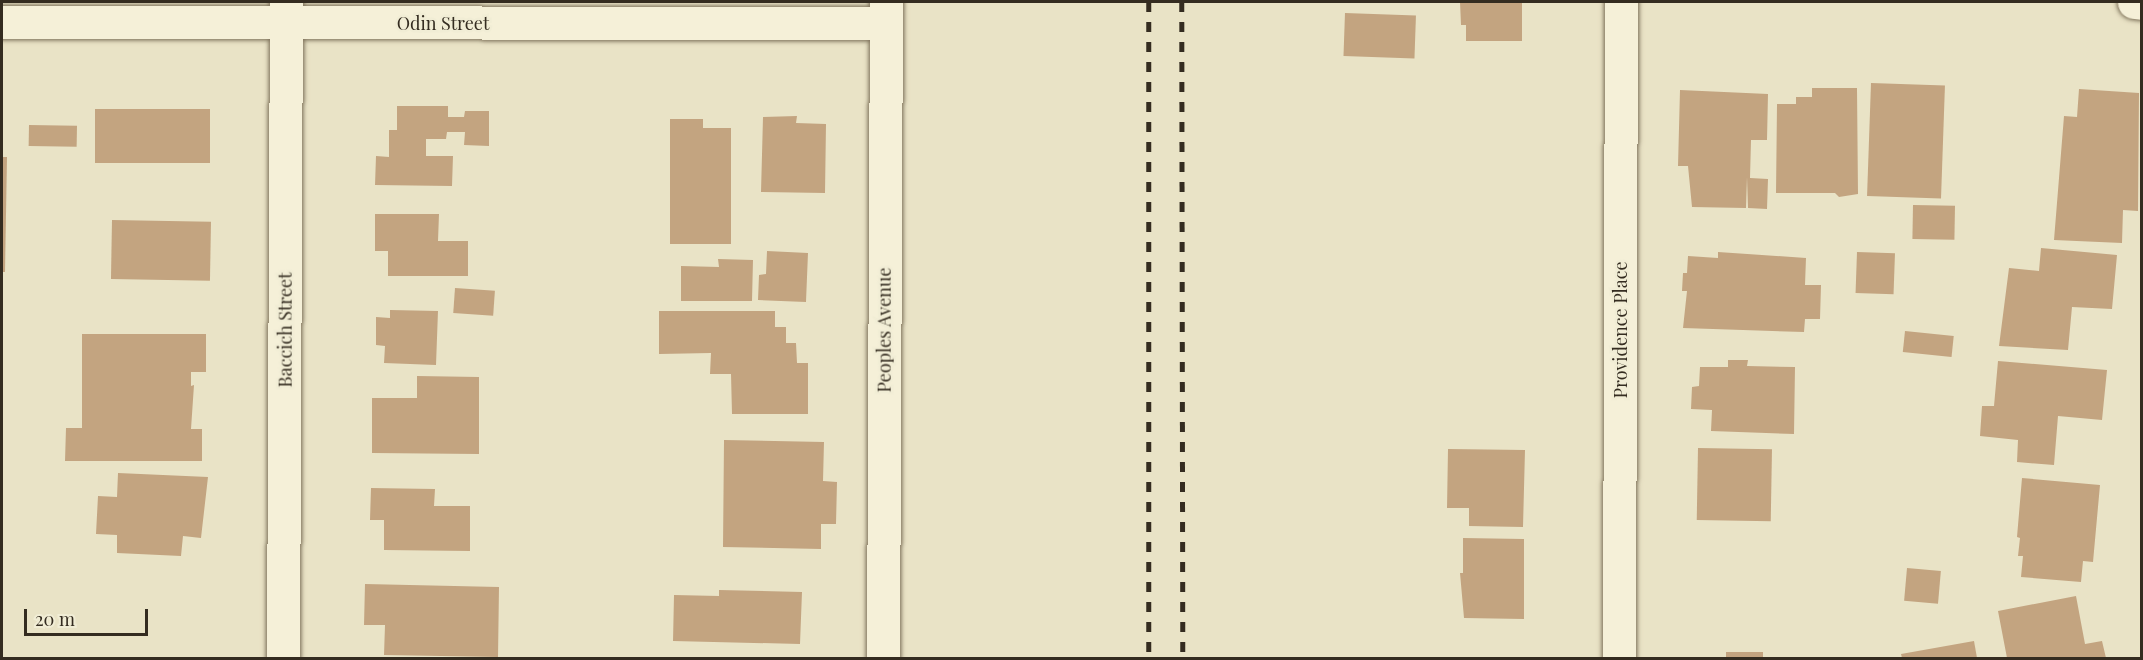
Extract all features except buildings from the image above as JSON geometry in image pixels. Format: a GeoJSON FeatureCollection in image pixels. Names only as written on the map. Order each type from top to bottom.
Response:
{"type":"FeatureCollection","features":[{"type":"Feature","properties":{"kind":"street","name":"Providence Place"},"geometry":{"type":"LineString","coordinates":[[1619,658],[1622,2]]}},
{"type":"Feature","properties":{"kind":"street"},"geometry":{"type":"LineString","coordinates":[[2134,2],[2142,3]]}},
{"type":"Feature","properties":{"kind":"street","name":"Odin Street"},"geometry":{"type":"LineString","coordinates":[[2,22],[286,13],[885,12]]}},
{"type":"Feature","properties":{"kind":"street","name":"Peoples Avenue"},"geometry":{"type":"LineString","coordinates":[[883,658],[885,12]]}},
{"type":"Feature","properties":{"kind":"street","name":"Baccich Street"},"geometry":{"type":"LineString","coordinates":[[283,658],[286,13]]}},
{"type":"Feature","properties":{"kind":"railway"},"geometry":{"type":"LineString","coordinates":[[1149,2],[1149,658]]}},
{"type":"Feature","properties":{"kind":"railway"},"geometry":{"type":"LineString","coordinates":[[1182,2],[1183,658]]}}]}
